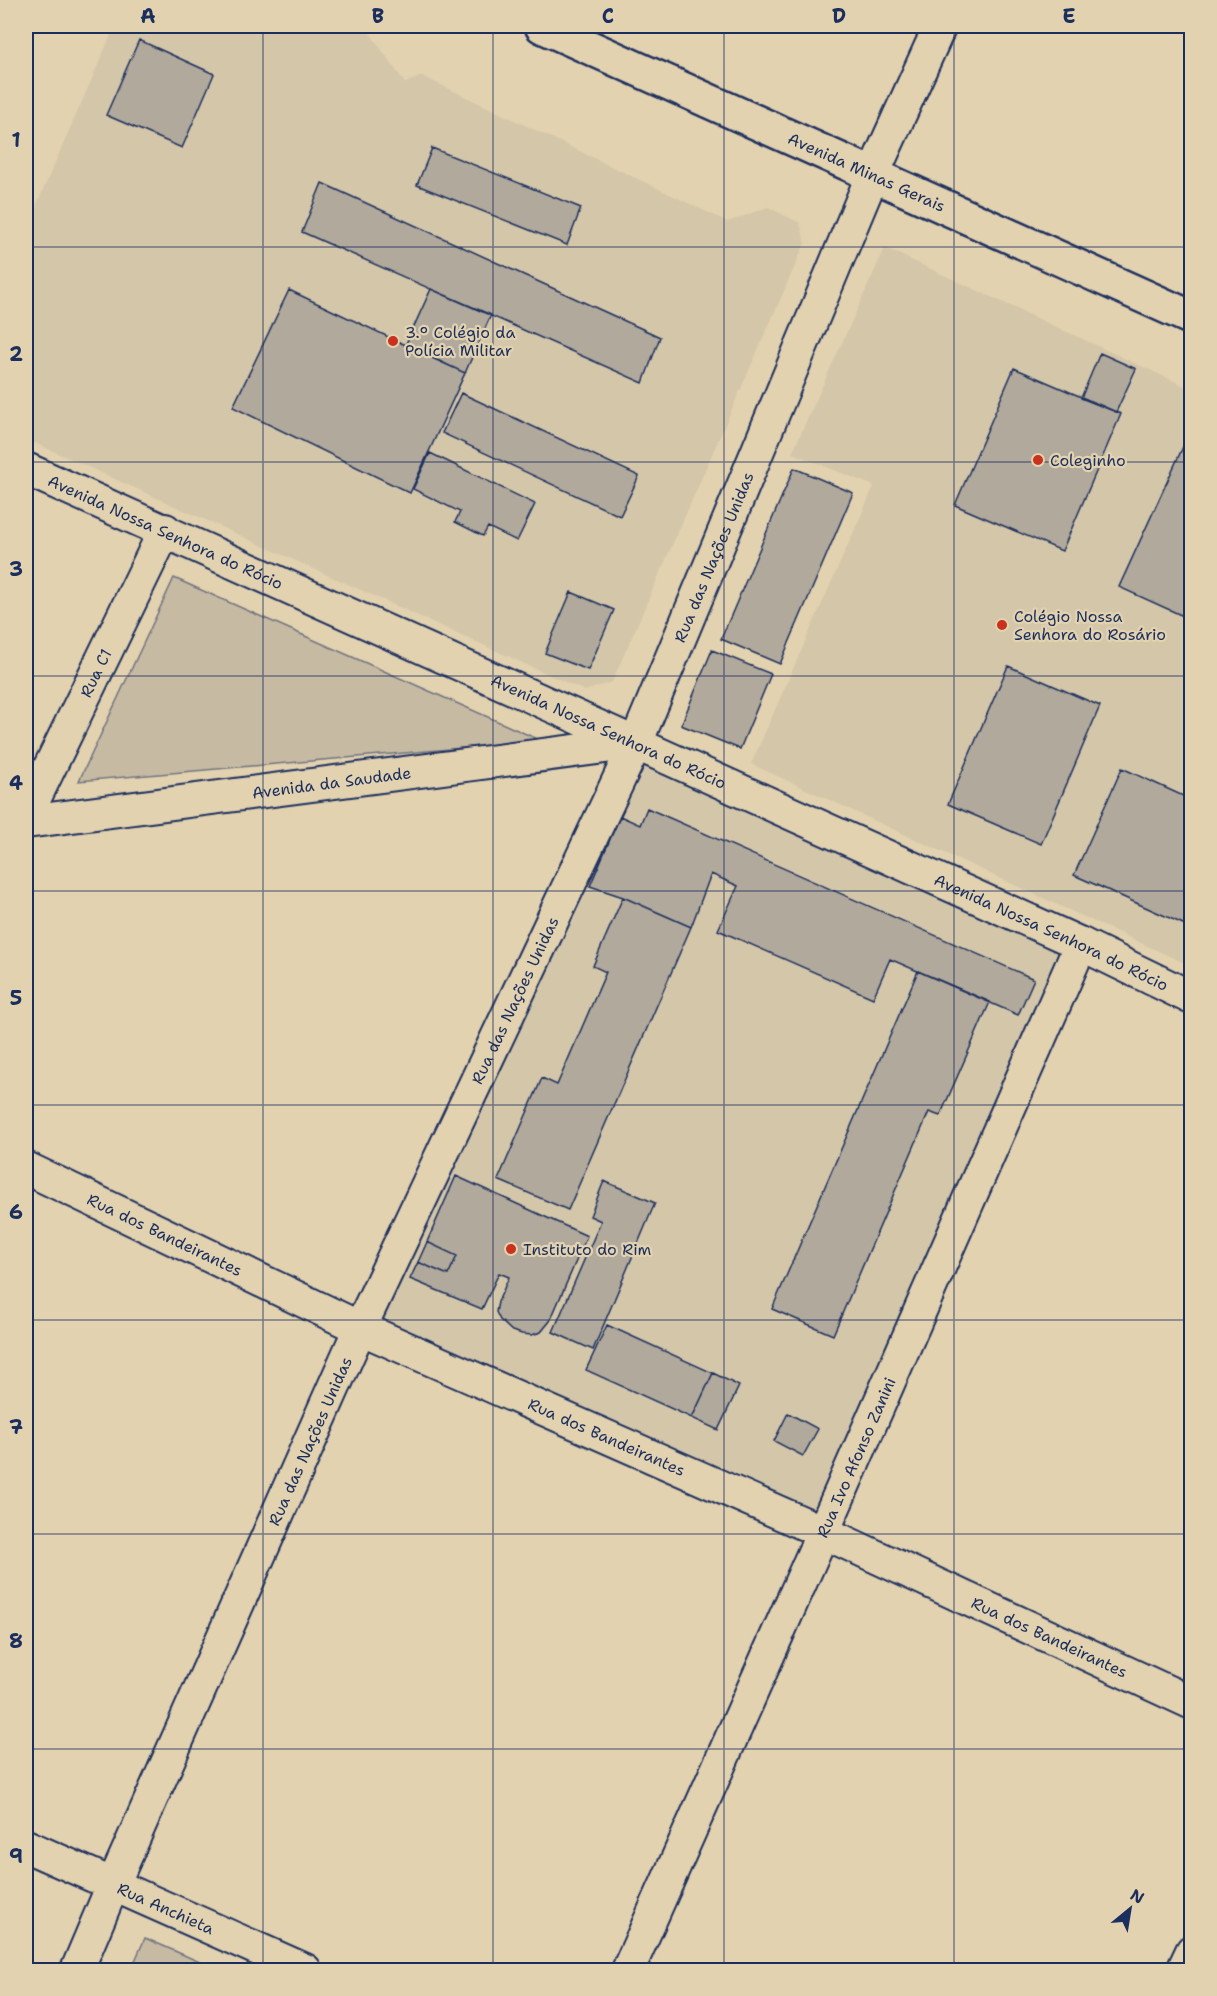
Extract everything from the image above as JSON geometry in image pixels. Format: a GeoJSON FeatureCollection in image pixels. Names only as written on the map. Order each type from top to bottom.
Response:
{"type":"FeatureCollection","features":[{"type":"Feature","properties":{"kind":"street","name":"Avenida Minas Gerais"},"geometry":{"type":"LineString","coordinates":[[542,26],[1191,318]]}},
{"type":"Feature","properties":{"kind":"street","name":"Rua das Nações Unidas"},"geometry":{"type":"LineString","coordinates":[[77,1971],[360,1328],[636,743],[873,174],[940,26]]}},
{"type":"Feature","properties":{"kind":"street","name":"Avenida Nossa Senhora do Rócio"},"geometry":{"type":"LineString","coordinates":[[26,469],[1080,944],[1191,998]]}},
{"type":"Feature","properties":{"kind":"street","name":"Rua C1"},"geometry":{"type":"LineString","coordinates":[[26,816],[165,530]]}},
{"type":"Feature","properties":{"kind":"street","name":"Avenida da Saudade"},"geometry":{"type":"LineString","coordinates":[[26,822],[636,743]]}},
{"type":"Feature","properties":{"kind":"street","name":"Rua Ivo Afonso Zanini"},"geometry":{"type":"LineString","coordinates":[[628,1971],[1080,944]]}},
{"type":"Feature","properties":{"kind":"street","name":"Rua dos Bandeirantes"},"geometry":{"type":"LineString","coordinates":[[26,1168],[360,1328],[823,1532],[1191,1703]]}},
{"type":"Feature","properties":{"kind":"street","name":"Rua Anchieta"},"geometry":{"type":"LineString","coordinates":[[26,1846],[305,1971]]}},
{"type":"Feature","properties":{"kind":"street"},"geometry":{"type":"LineString","coordinates":[[1183,1971],[1191,1951]]}},
{"type":"Feature","properties":{"kind":"shaded area","name":"3.º Colégio da Polícia Militar"},"geometry":{"type":"Polygon","coordinates":[[[115,26],[365,26],[405,83],[422,76],[728,222],[768,207],[800,223],[805,243],[612,682],[585,691],[26,439],[26,229],[115,26]]]}},
{"type":"Feature","properties":{"kind":"shaded area","name":"Colégio Nossa Senhora do Rosário"},"geometry":{"type":"Polygon","coordinates":[[[885,248],[1191,389],[1191,966],[751,764],[874,486],[792,453],[885,248]]]}},
{"type":"Feature","properties":{"kind":"shaded area"},"geometry":{"type":"Polygon","coordinates":[[[174,578],[542,741],[79,781],[174,578]]]}},
{"type":"Feature","properties":{"kind":"shaded area"},"geometry":{"type":"Polygon","coordinates":[[[636,745],[1077,950],[822,1520],[381,1324],[636,745]]]}},
{"type":"Feature","properties":{"kind":"shaded area"},"geometry":{"type":"Polygon","coordinates":[[[145,1938],[218,1970],[131,1970],[145,1938]]]}},
{"type":"Feature","properties":{"kind":"building"},"geometry":{"type":"Polygon","coordinates":[[[139,40],[214,74],[182,148],[106,115],[139,40]]]}},
{"type":"Feature","properties":{"kind":"building"},"geometry":{"type":"Polygon","coordinates":[[[432,148],[581,208],[567,245],[417,185],[432,148]]]}},
{"type":"Feature","properties":{"kind":"building"},"geometry":{"type":"Polygon","coordinates":[[[322,183],[660,337],[643,383],[302,232],[322,183]]]}},
{"type":"Feature","properties":{"kind":"building"},"geometry":{"type":"Polygon","coordinates":[[[431,289],[491,315],[465,373],[405,346],[431,289]]]}},
{"type":"Feature","properties":{"kind":"building"},"geometry":{"type":"Polygon","coordinates":[[[289,290],[465,373],[410,493],[233,407],[289,290]]]}},
{"type":"Feature","properties":{"kind":"building"},"geometry":{"type":"Polygon","coordinates":[[[1100,353],[1136,369],[1116,412],[1081,398],[1100,353]]]}},
{"type":"Feature","properties":{"kind":"building","name":"Coleginho"},"geometry":{"type":"Polygon","coordinates":[[[1014,368],[1121,414],[1062,551],[955,505],[1014,368]]]}},
{"type":"Feature","properties":{"kind":"building"},"geometry":{"type":"Polygon","coordinates":[[[461,393],[639,476],[620,516],[442,433],[461,393]]]}},
{"type":"Feature","properties":{"kind":"building"},"geometry":{"type":"Polygon","coordinates":[[[1192,427],[1192,620],[1119,587],[1192,427]]]}},
{"type":"Feature","properties":{"kind":"building"},"geometry":{"type":"Polygon","coordinates":[[[430,453],[535,504],[517,541],[488,527],[483,536],[455,522],[460,512],[413,489],[430,453]]]}},
{"type":"Feature","properties":{"kind":"building"},"geometry":{"type":"Polygon","coordinates":[[[794,468],[853,493],[780,664],[721,639],[794,468]]]}},
{"type":"Feature","properties":{"kind":"building"},"geometry":{"type":"Polygon","coordinates":[[[571,592],[614,610],[588,670],[545,653],[571,592]]]}},
{"type":"Feature","properties":{"kind":"building"},"geometry":{"type":"Polygon","coordinates":[[[712,650],[771,674],[740,749],[681,725],[712,650]]]}},
{"type":"Feature","properties":{"kind":"building"},"geometry":{"type":"Polygon","coordinates":[[[1008,666],[1100,706],[1041,844],[948,804],[1008,666]]]}},
{"type":"Feature","properties":{"kind":"building"},"geometry":{"type":"Polygon","coordinates":[[[1122,768],[1192,800],[1192,928],[1074,875],[1122,768]]]}},
{"type":"Feature","properties":{"kind":"building"},"geometry":{"type":"Polygon","coordinates":[[[647,808],[1034,979],[1018,1015],[890,959],[873,998],[718,930],[738,886],[711,874],[691,927],[623,897],[590,886],[620,816],[640,825],[647,808]]]}},
{"type":"Feature","properties":{"kind":"building"},"geometry":{"type":"Polygon","coordinates":[[[623,897],[691,927],[568,1210],[498,1180],[542,1078],[557,1085],[606,972],[593,966],[623,897]]]}},
{"type":"Feature","properties":{"kind":"building"},"geometry":{"type":"Polygon","coordinates":[[[918,971],[990,1002],[940,1116],[929,1112],[833,1335],[772,1309],[918,971]]]}},
{"type":"Feature","properties":{"kind":"building","name":"Instituto do Rim"},"geometry":{"type":"Polygon","coordinates":[[[456,1176],[587,1236],[550,1321],[541,1332],[532,1335],[522,1334],[512,1331],[500,1320],[496,1312],[498,1302],[509,1277],[499,1273],[482,1309],[410,1279],[418,1262],[448,1275],[457,1256],[427,1242],[456,1176]]]}},
{"type":"Feature","properties":{"kind":"building"},"geometry":{"type":"Polygon","coordinates":[[[604,1181],[655,1203],[593,1350],[553,1332],[601,1221],[590,1216],[604,1181]]]}},
{"type":"Feature","properties":{"kind":"building"},"geometry":{"type":"Polygon","coordinates":[[[427,1242],[457,1256],[448,1275],[418,1262],[427,1242]]]}},
{"type":"Feature","properties":{"kind":"building"},"geometry":{"type":"Polygon","coordinates":[[[607,1325],[713,1373],[692,1418],[586,1370],[607,1325]]]}},
{"type":"Feature","properties":{"kind":"building"},"geometry":{"type":"Polygon","coordinates":[[[713,1373],[739,1386],[718,1430],[692,1418],[713,1373]]]}},
{"type":"Feature","properties":{"kind":"building"},"geometry":{"type":"Polygon","coordinates":[[[788,1413],[818,1429],[803,1456],[774,1441],[788,1413]]]}},
{"type":"Feature","properties":{"kind":"place","name":"3.º Colégio da Polícia Militar"},"geometry":{"type":"Point","coordinates":[393,341]}},
{"type":"Feature","properties":{"kind":"place","name":"Coleginho"},"geometry":{"type":"Point","coordinates":[1038,460]}},
{"type":"Feature","properties":{"kind":"place","name":"Colégio Nossa Senhora do Rosário"},"geometry":{"type":"Point","coordinates":[1002,625]}},
{"type":"Feature","properties":{"kind":"place","name":"Instituto do Rim"},"geometry":{"type":"Point","coordinates":[511,1249]}}]}
